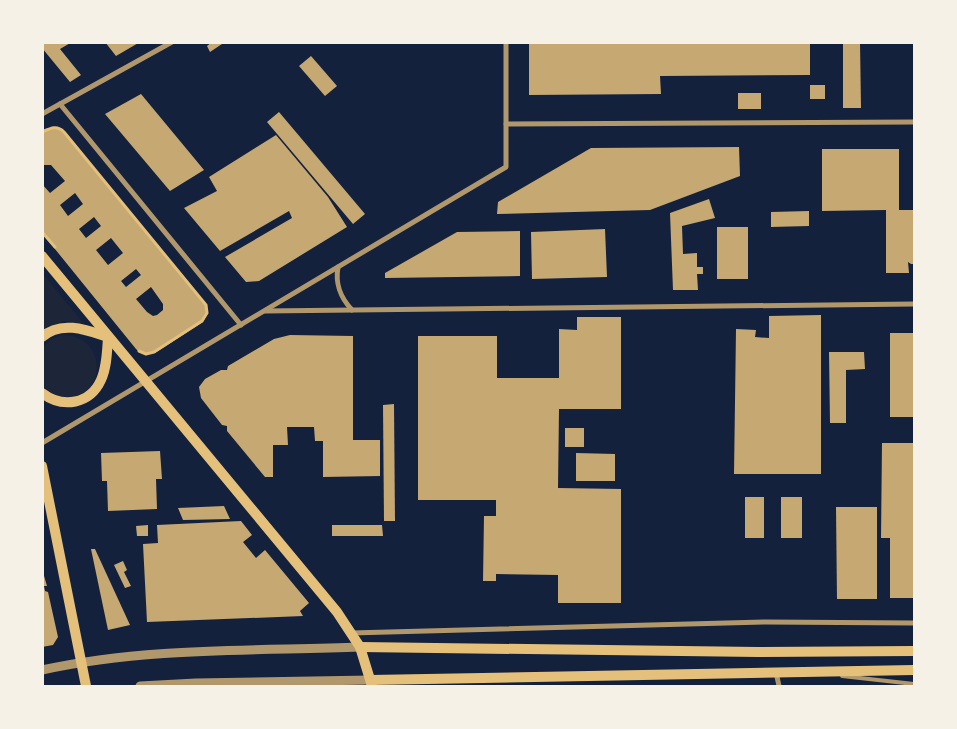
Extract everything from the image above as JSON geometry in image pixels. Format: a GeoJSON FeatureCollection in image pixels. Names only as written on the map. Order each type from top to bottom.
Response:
{"type":"FeatureCollection","features":[{"type":"Feature","properties":{"kind":"main road"},"geometry":{"type":"LineString","coordinates":[[42,256],[337,612],[360,648],[372,683],[803,671],[914,670]]}},
{"type":"Feature","properties":{"kind":"main road"},"geometry":{"type":"LineString","coordinates":[[42,337],[58,328],[71,328],[108,337]]}},
{"type":"Feature","properties":{"kind":"main road"},"geometry":{"type":"LineString","coordinates":[[42,393],[50,399],[74,402],[86,398],[96,390],[106,366],[108,337]]}},
{"type":"Feature","properties":{"kind":"main road"},"geometry":{"type":"LineString","coordinates":[[42,466],[86,686]]}},
{"type":"Feature","properties":{"kind":"main road"},"geometry":{"type":"LineString","coordinates":[[360,648],[758,652],[914,651]]}},
{"type":"Feature","properties":{"kind":"street"},"geometry":{"type":"LineString","coordinates":[[42,114],[172,42]]}},
{"type":"Feature","properties":{"kind":"street"},"geometry":{"type":"LineString","coordinates":[[42,443],[506,166],[506,42]]}},
{"type":"Feature","properties":{"kind":"street"},"geometry":{"type":"LineString","coordinates":[[60,104],[241,325]]}},
{"type":"Feature","properties":{"kind":"street"},"geometry":{"type":"LineString","coordinates":[[506,124],[914,122]]}},
{"type":"Feature","properties":{"kind":"street"},"geometry":{"type":"LineString","coordinates":[[338,267],[336,281],[338,289],[352,310]]}},
{"type":"Feature","properties":{"kind":"street"},"geometry":{"type":"LineString","coordinates":[[264,311],[914,304]]}},
{"type":"Feature","properties":{"kind":"street"},"geometry":{"type":"LineString","coordinates":[[351,632],[766,622],[914,622]]}},
{"type":"Feature","properties":{"kind":"street"},"geometry":{"type":"LineString","coordinates":[[42,670],[81,662],[174,653],[360,648]]}},
{"type":"Feature","properties":{"kind":"street"},"geometry":{"type":"LineString","coordinates":[[776,672],[779,686]]}},
{"type":"Feature","properties":{"kind":"street"},"geometry":{"type":"LineString","coordinates":[[140,686],[196,683],[372,683]]}},
{"type":"Feature","properties":{"kind":"lane"},"geometry":{"type":"LineString","coordinates":[[803,671],[914,684]]}},
{"type":"Feature","properties":{"kind":"path"},"geometry":{"type":"LineString","coordinates":[[42,132],[57,128],[64,132],[206,305],[207,313],[204,320],[154,352],[146,354],[137,349]]}},
{"type":"Feature","properties":{"kind":"shaded area"},"geometry":{"type":"Polygon","coordinates":[[[42,273],[83,324],[63,321],[43,329],[42,273]]]}},
{"type":"Feature","properties":{"kind":"shaded area"},"geometry":{"type":"Polygon","coordinates":[[[61,335],[76,337],[88,344],[94,354],[97,366],[95,378],[90,388],[80,395],[59,396],[43,385],[43,347],[51,339],[61,335]]]}},
{"type":"Feature","properties":{"kind":"building"},"geometry":{"type":"Polygon","coordinates":[[[42,42],[72,42],[60,49],[81,75],[70,82],[42,48],[42,42]]]}},
{"type":"Feature","properties":{"kind":"building"},"geometry":{"type":"Polygon","coordinates":[[[105,42],[140,42],[116,56],[105,42]]]}},
{"type":"Feature","properties":{"kind":"building"},"geometry":{"type":"Polygon","coordinates":[[[212,42],[225,42],[210,52],[207,46],[212,42]]]}},
{"type":"Feature","properties":{"kind":"building"},"geometry":{"type":"Polygon","coordinates":[[[529,42],[810,42],[810,75],[660,76],[661,94],[529,95],[529,42]]]}},
{"type":"Feature","properties":{"kind":"building"},"geometry":{"type":"Polygon","coordinates":[[[843,42],[860,42],[861,108],[843,108],[843,42]]]}},
{"type":"Feature","properties":{"kind":"building"},"geometry":{"type":"Polygon","coordinates":[[[311,56],[337,86],[325,96],[299,66],[311,56]]]}},
{"type":"Feature","properties":{"kind":"building"},"geometry":{"type":"Polygon","coordinates":[[[810,85],[825,85],[825,99],[810,99],[810,85]]]}},
{"type":"Feature","properties":{"kind":"building"},"geometry":{"type":"Polygon","coordinates":[[[738,93],[761,93],[761,109],[738,109],[738,93]]]}},
{"type":"Feature","properties":{"kind":"building"},"geometry":{"type":"Polygon","coordinates":[[[141,94],[204,170],[170,191],[105,114],[141,94]]]}},
{"type":"Feature","properties":{"kind":"building"},"geometry":{"type":"Polygon","coordinates":[[[279,112],[365,214],[353,224],[267,122],[279,112]]]}},
{"type":"Feature","properties":{"kind":"building"},"geometry":{"type":"Polygon","coordinates":[[[50,128],[62,129],[203,300],[208,313],[203,322],[155,353],[140,353],[136,349],[42,233],[42,184],[50,193],[65,181],[51,165],[42,165],[42,132],[50,128]],[[75,193],[60,205],[68,216],[83,204],[75,193]],[[94,217],[79,229],[86,238],[101,226],[94,217]],[[111,238],[96,250],[108,265],[123,253],[111,238]],[[136,269],[121,281],[126,287],[141,275],[136,269]],[[151,287],[136,299],[153,316],[163,310],[163,304],[151,287]]]}},
{"type":"Feature","properties":{"kind":"building"},"geometry":{"type":"Polygon","coordinates":[[[276,135],[328,197],[347,227],[259,281],[246,282],[225,257],[292,218],[289,211],[220,251],[184,208],[217,191],[209,177],[276,135]]]}},
{"type":"Feature","properties":{"kind":"building"},"geometry":{"type":"Polygon","coordinates":[[[739,147],[740,176],[650,210],[497,214],[498,202],[591,148],[739,147]]]}},
{"type":"Feature","properties":{"kind":"building"},"geometry":{"type":"Polygon","coordinates":[[[822,149],[899,149],[899,210],[914,210],[914,264],[908,262],[909,273],[886,273],[886,210],[822,211],[822,149]]]}},
{"type":"Feature","properties":{"kind":"building"},"geometry":{"type":"Polygon","coordinates":[[[709,199],[715,218],[682,226],[683,254],[697,253],[697,267],[703,267],[703,274],[697,274],[698,290],[673,290],[670,213],[709,199]]]}},
{"type":"Feature","properties":{"kind":"building"},"geometry":{"type":"Polygon","coordinates":[[[809,211],[809,226],[771,227],[771,212],[809,211]]]}},
{"type":"Feature","properties":{"kind":"building"},"geometry":{"type":"Polygon","coordinates":[[[717,227],[748,227],[748,279],[717,279],[717,227]]]}},
{"type":"Feature","properties":{"kind":"building"},"geometry":{"type":"Polygon","coordinates":[[[605,229],[607,277],[532,279],[531,232],[605,229]]]}},
{"type":"Feature","properties":{"kind":"building"},"geometry":{"type":"Polygon","coordinates":[[[520,231],[520,276],[385,278],[385,273],[457,232],[520,231]]]}},
{"type":"Feature","properties":{"kind":"building"},"geometry":{"type":"Polygon","coordinates":[[[821,315],[821,474],[734,474],[736,329],[756,330],[755,337],[769,338],[769,316],[821,315]]]}},
{"type":"Feature","properties":{"kind":"building"},"geometry":{"type":"Polygon","coordinates":[[[577,317],[621,317],[621,409],[559,409],[558,488],[621,489],[621,603],[558,603],[558,575],[496,574],[496,581],[483,581],[484,516],[496,516],[496,500],[418,500],[418,336],[497,336],[497,378],[559,378],[559,329],[577,330],[577,317]]]}},
{"type":"Feature","properties":{"kind":"building"},"geometry":{"type":"Polygon","coordinates":[[[890,333],[914,333],[914,417],[890,417],[890,333]]]}},
{"type":"Feature","properties":{"kind":"building"},"geometry":{"type":"Polygon","coordinates":[[[290,335],[353,336],[353,440],[380,440],[380,476],[323,477],[323,441],[315,441],[314,427],[287,427],[288,445],[273,445],[273,477],[265,477],[227,431],[227,426],[222,425],[201,398],[199,387],[205,379],[221,370],[227,370],[228,366],[274,339],[290,335]]]}},
{"type":"Feature","properties":{"kind":"building"},"geometry":{"type":"Polygon","coordinates":[[[829,352],[864,352],[865,369],[846,370],[846,423],[830,423],[829,352]]]}},
{"type":"Feature","properties":{"kind":"building"},"geometry":{"type":"Polygon","coordinates":[[[394,404],[395,521],[384,521],[383,405],[394,404]]]}},
{"type":"Feature","properties":{"kind":"building"},"geometry":{"type":"Polygon","coordinates":[[[565,428],[584,428],[584,447],[565,447],[565,428]]]}},
{"type":"Feature","properties":{"kind":"building"},"geometry":{"type":"Polygon","coordinates":[[[882,443],[914,443],[914,598],[890,598],[890,538],[881,538],[882,443]]]}},
{"type":"Feature","properties":{"kind":"building"},"geometry":{"type":"Polygon","coordinates":[[[160,451],[162,479],[156,479],[157,509],[108,511],[107,481],[102,481],[101,453],[160,451]]]}},
{"type":"Feature","properties":{"kind":"building"},"geometry":{"type":"Polygon","coordinates":[[[576,453],[615,454],[615,481],[576,481],[576,453]]]}},
{"type":"Feature","properties":{"kind":"building"},"geometry":{"type":"Polygon","coordinates":[[[745,497],[764,497],[764,538],[745,538],[745,497]]]}},
{"type":"Feature","properties":{"kind":"building"},"geometry":{"type":"Polygon","coordinates":[[[781,497],[802,497],[802,538],[781,538],[781,497]]]}},
{"type":"Feature","properties":{"kind":"building"},"geometry":{"type":"Polygon","coordinates":[[[224,506],[230,519],[183,520],[178,508],[224,506]]]}},
{"type":"Feature","properties":{"kind":"building"},"geometry":{"type":"Polygon","coordinates":[[[836,507],[877,507],[877,599],[837,599],[836,507]]]}},
{"type":"Feature","properties":{"kind":"building"},"geometry":{"type":"Polygon","coordinates":[[[241,521],[252,535],[243,542],[256,558],[265,550],[309,603],[300,611],[303,616],[147,622],[143,544],[158,543],[157,525],[241,521]]]}},
{"type":"Feature","properties":{"kind":"building"},"geometry":{"type":"Polygon","coordinates":[[[148,525],[148,536],[137,536],[136,526],[148,525]]]}},
{"type":"Feature","properties":{"kind":"building"},"geometry":{"type":"Polygon","coordinates":[[[332,525],[382,525],[383,536],[332,536],[332,525]]]}},
{"type":"Feature","properties":{"kind":"building"},"geometry":{"type":"Polygon","coordinates":[[[91,549],[95,549],[130,625],[108,630],[91,549]]]}},
{"type":"Feature","properties":{"kind":"building"},"geometry":{"type":"Polygon","coordinates":[[[123,561],[127,570],[124,572],[131,586],[125,588],[114,565],[123,561]]]}},
{"type":"Feature","properties":{"kind":"building"},"geometry":{"type":"Polygon","coordinates":[[[42,569],[47,586],[44,586],[45,591],[48,592],[58,637],[53,645],[42,647],[42,569]]]}}]}
